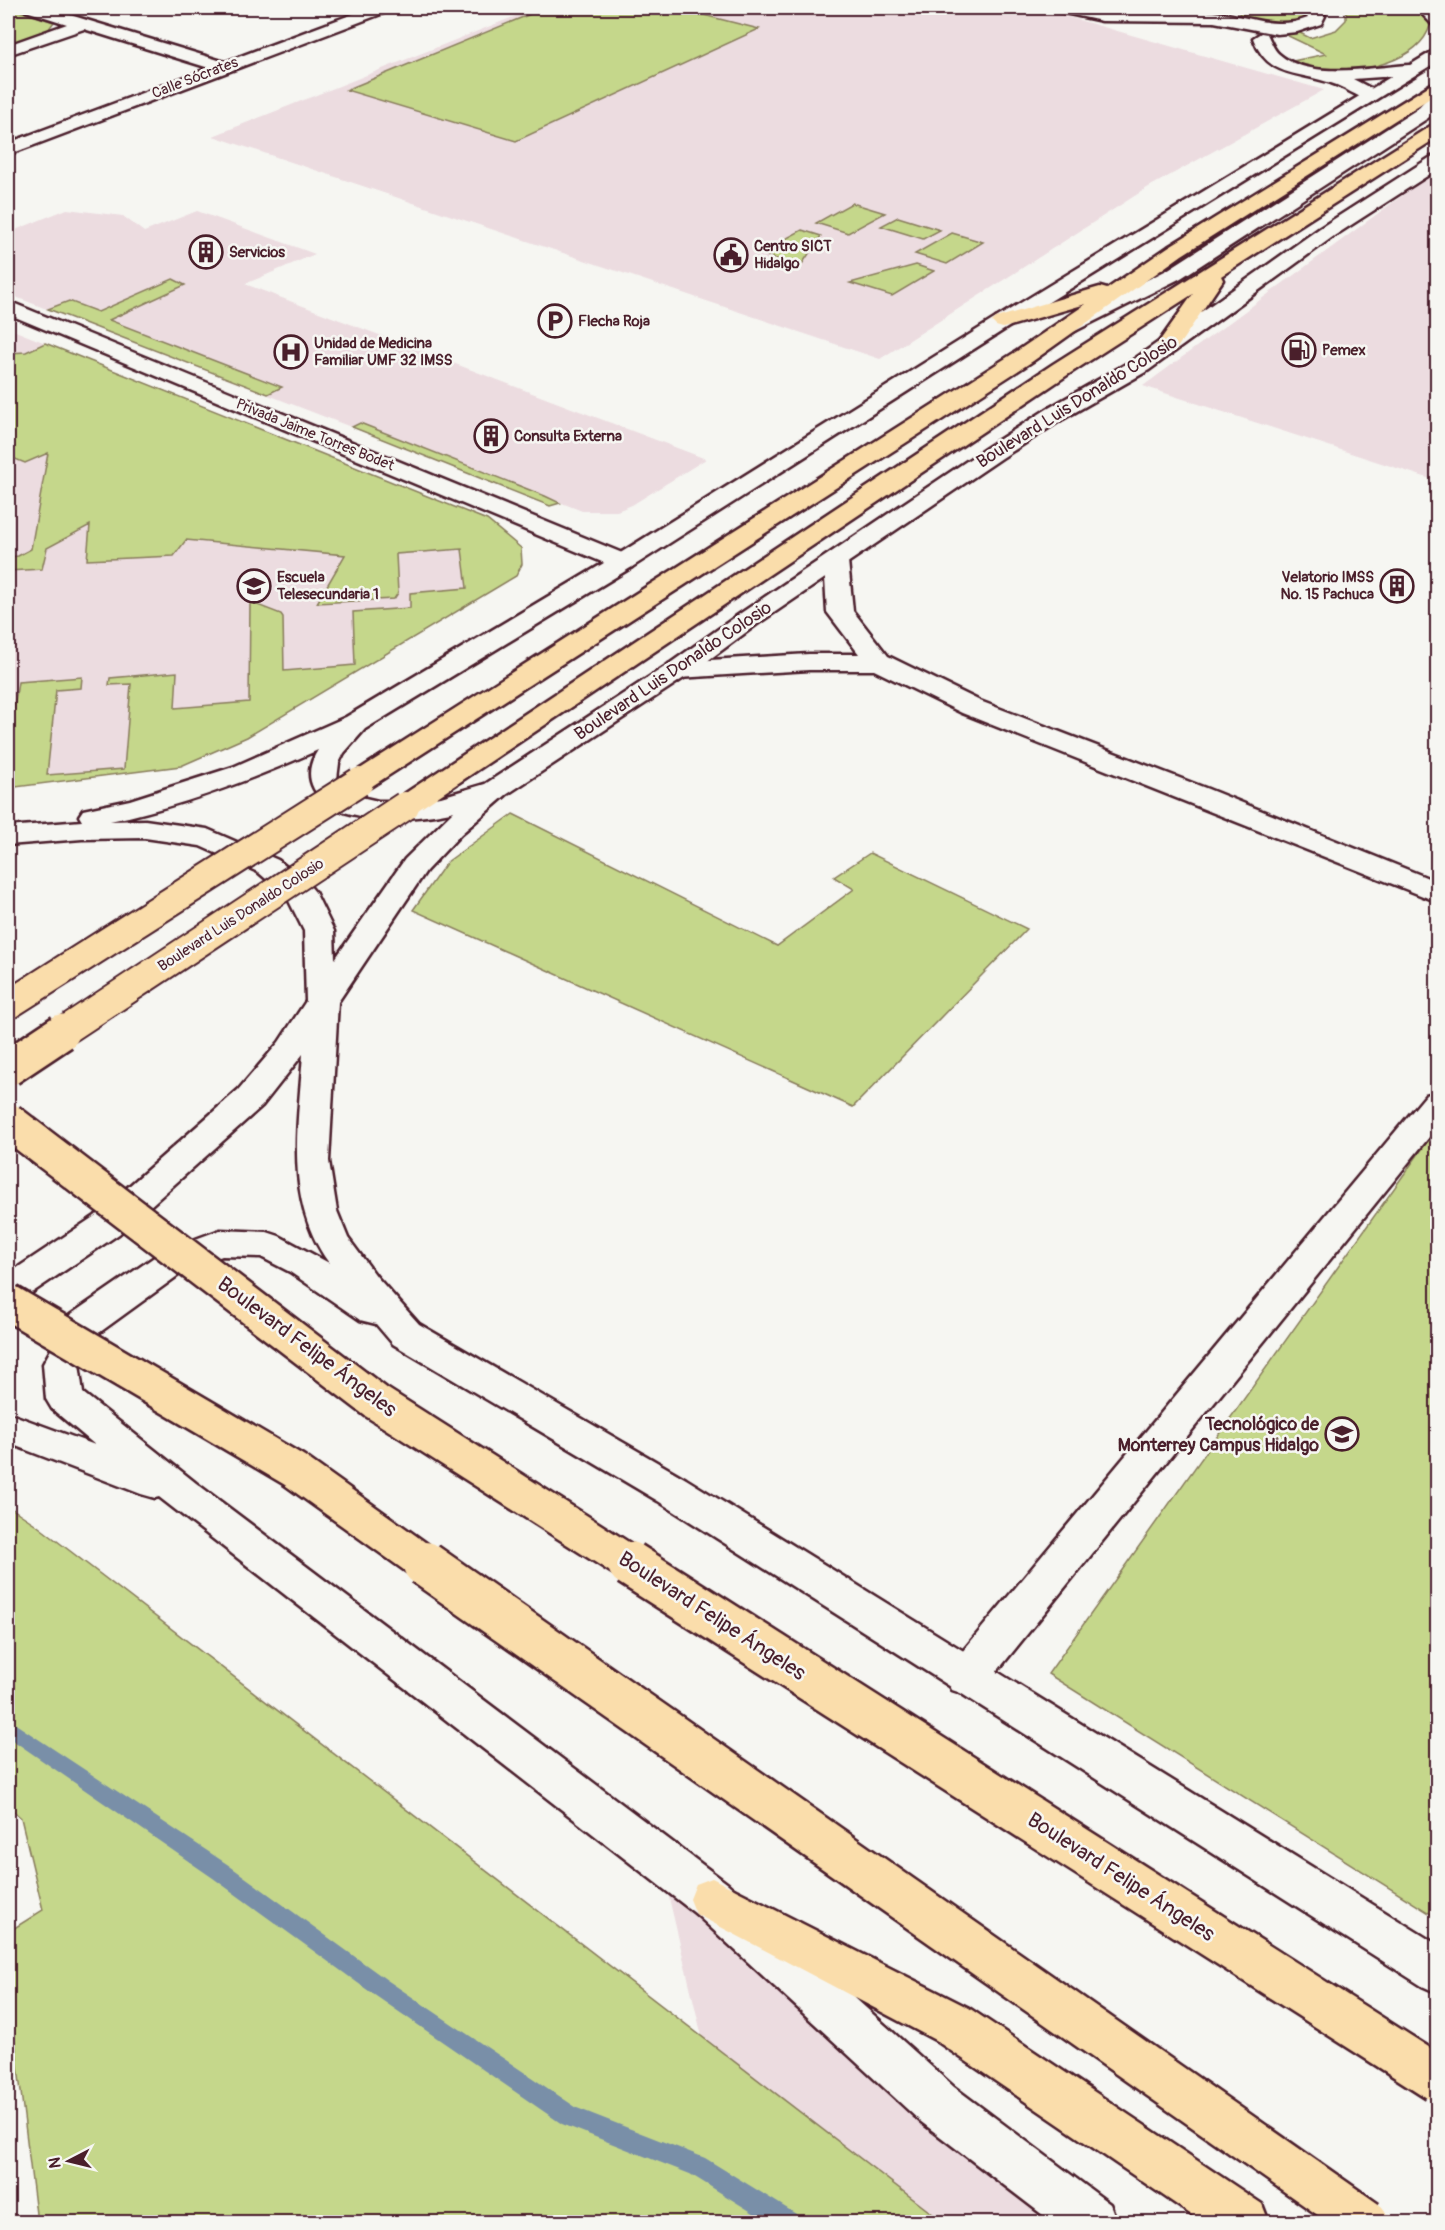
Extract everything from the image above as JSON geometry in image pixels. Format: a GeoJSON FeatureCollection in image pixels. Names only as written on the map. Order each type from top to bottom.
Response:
{"type":"FeatureCollection","features":[{"type":"Feature","properties":{"kind":"main road"},"geometry":{"type":"LineString","coordinates":[[32,8],[225,67]]}},
{"type":"Feature","properties":{"kind":"main road"},"geometry":{"type":"LineString","coordinates":[[348,8],[376,10]]}},
{"type":"Feature","properties":{"kind":"main road"},"geometry":{"type":"LineString","coordinates":[[1061,8],[1102,16],[1214,17],[1279,29],[1294,28]]}},
{"type":"Feature","properties":{"kind":"main road"},"geometry":{"type":"LineString","coordinates":[[1114,8],[1151,14],[1210,12],[1225,8],[1224,12],[1228,17],[1256,29],[1264,49],[1271,58],[1300,71],[1332,77],[1370,95]]}},
{"type":"Feature","properties":{"kind":"main road"},"geometry":{"type":"LineString","coordinates":[[1261,38],[1269,33],[1315,21],[1317,16],[1310,8]]}},
{"type":"Feature","properties":{"kind":"main road"},"geometry":{"type":"LineString","coordinates":[[1424,8],[1437,21]]}},
{"type":"Feature","properties":{"kind":"main road","name":"Calle Sócrates"},"geometry":{"type":"LineString","coordinates":[[8,149],[376,10]]}},
{"type":"Feature","properties":{"kind":"main road"},"geometry":{"type":"LineString","coordinates":[[8,50],[83,24]]}},
{"type":"Feature","properties":{"kind":"main road"},"geometry":{"type":"LineString","coordinates":[[8,836],[136,807],[222,780],[356,723],[623,562],[1003,322],[1437,53]]}},
{"type":"Feature","properties":{"kind":"main road"},"geometry":{"type":"LineString","coordinates":[[1332,77],[1409,70]]}},
{"type":"Feature","properties":{"kind":"main road"},"geometry":{"type":"LineString","coordinates":[[8,1005],[1025,356],[1175,251],[1437,85]]}},
{"type":"Feature","properties":{"kind":"main road"},"geometry":{"type":"LineString","coordinates":[[1060,332],[1174,274],[1422,114],[1437,97]]}},
{"type":"Feature","properties":{"kind":"main road","name":"Boulevard Luis Donaldo Colosio"},"geometry":{"type":"LineString","coordinates":[[8,1068],[1061,369],[1437,129]]}},
{"type":"Feature","properties":{"kind":"main road","name":"Boulevard Luis Donaldo Colosio"},"geometry":{"type":"LineString","coordinates":[[8,1291],[107,1225],[250,1098],[290,1049],[415,865],[451,828],[496,789],[678,670],[747,620],[994,453],[1055,414],[1141,365],[1327,232],[1437,161]]}},
{"type":"Feature","properties":{"kind":"main road"},"geometry":{"type":"LineString","coordinates":[[1167,346],[1222,266]]}},
{"type":"Feature","properties":{"kind":"main road"},"geometry":{"type":"LineString","coordinates":[[1003,322],[1127,285]]}},
{"type":"Feature","properties":{"kind":"main road","name":"Privada Jaime Torres Bodet"},"geometry":{"type":"LineString","coordinates":[[8,307],[623,562]]}},
{"type":"Feature","properties":{"kind":"main road"},"geometry":{"type":"LineString","coordinates":[[836,561],[840,612],[879,662],[971,707],[1198,795],[1437,893]]}},
{"type":"Feature","properties":{"kind":"main road"},"geometry":{"type":"LineString","coordinates":[[678,670],[809,662],[879,662]]}},
{"type":"Feature","properties":{"kind":"main road"},"geometry":{"type":"LineString","coordinates":[[356,723],[332,750],[324,765],[324,780],[332,795],[358,807],[427,808],[496,789]]}},
{"type":"Feature","properties":{"kind":"main road"},"geometry":{"type":"LineString","coordinates":[[8,836],[82,830],[145,830],[207,838],[268,866],[300,892],[319,931],[322,1003],[312,1161],[321,1211],[332,1242],[364,1286],[406,1334]]}},
{"type":"Feature","properties":{"kind":"main road"},"geometry":{"type":"LineString","coordinates":[[967,1677],[1437,1103]]}},
{"type":"Feature","properties":{"kind":"main road","name":"Boulevard Felipe Ángeles"},"geometry":{"type":"LineString","coordinates":[[8,1121],[376,1402],[1437,2079]]}},
{"type":"Feature","properties":{"kind":"main road"},"geometry":{"type":"LineString","coordinates":[[1092,2223],[937,2104],[712,1899],[182,1494],[65,1399],[61,1364],[83,1325],[175,1260],[220,1244],[267,1245],[302,1263],[406,1334],[672,1490],[1437,1971]]}},
{"type":"Feature","properties":{"kind":"main road"},"geometry":{"type":"LineString","coordinates":[[8,1302],[294,1470],[539,1645],[1366,2223]]}},
{"type":"Feature","properties":{"kind":"main road"},"geometry":{"type":"LineString","coordinates":[[8,1428],[182,1494]]}},
{"type":"Feature","properties":{"kind":"main road"},"geometry":{"type":"LineString","coordinates":[[712,1899],[952,2024],[1244,2223]]}},
{"type":"Feature","properties":{"kind":"shaded area","name":"Centro SICT Hidalgo"},"geometry":{"type":"Polygon","coordinates":[[[536,8],[1037,8],[1324,90],[1147,188],[880,359],[213,136],[536,8]]]}},
{"type":"Feature","properties":{"kind":"shaded area"},"geometry":{"type":"Polygon","coordinates":[[[1437,170],[1437,481],[1143,386],[1437,170]]]}},
{"type":"Feature","properties":{"kind":"shaded area","name":"Unidad de Medicina Familiar UMF 32 IMSS"},"geometry":{"type":"Polygon","coordinates":[[[67,209],[123,216],[144,232],[197,211],[315,254],[245,284],[706,459],[632,505],[617,511],[582,511],[444,456],[436,460],[8,294],[8,233],[67,209]]]}},
{"type":"Feature","properties":{"kind":"shaded area","name":"Escuela Telesecundaria 1"},"geometry":{"type":"Polygon","coordinates":[[[8,328],[487,520],[521,548],[522,564],[516,576],[247,737],[181,766],[8,788],[8,328]]]}},
{"type":"Feature","properties":{"kind":"shaded area"},"geometry":{"type":"Polygon","coordinates":[[[660,1860],[937,2104],[1092,2222],[746,2222],[660,1860]]]}},
{"type":"Feature","properties":{"kind":"green space"},"geometry":{"type":"Polygon","coordinates":[[[8,8],[54,22],[48,30],[8,44],[8,8]]]}},
{"type":"Feature","properties":{"kind":"green space"},"geometry":{"type":"Polygon","coordinates":[[[545,8],[676,8],[759,29],[516,141],[346,90],[545,8]]]}},
{"type":"Feature","properties":{"kind":"green space"},"geometry":{"type":"Polygon","coordinates":[[[1240,8],[1299,8],[1306,15],[1293,23],[1263,23],[1245,17],[1239,13],[1240,8]]]}},
{"type":"Feature","properties":{"kind":"green space"},"geometry":{"type":"Polygon","coordinates":[[[1339,8],[1412,8],[1424,15],[1430,26],[1424,38],[1414,48],[1402,56],[1373,67],[1329,70],[1293,61],[1326,54],[1284,34],[1296,31],[1310,38],[1336,30],[1346,20],[1346,12],[1339,8]]]}},
{"type":"Feature","properties":{"kind":"green space"},"geometry":{"type":"Polygon","coordinates":[[[852,203],[885,213],[848,233],[816,223],[852,203]]]}},
{"type":"Feature","properties":{"kind":"green space"},"geometry":{"type":"Polygon","coordinates":[[[898,217],[940,230],[923,239],[881,226],[898,217]]]}},
{"type":"Feature","properties":{"kind":"green space"},"geometry":{"type":"Polygon","coordinates":[[[802,230],[821,236],[800,267],[759,253],[802,230]]]}},
{"type":"Feature","properties":{"kind":"green space"},"geometry":{"type":"Polygon","coordinates":[[[952,233],[983,242],[947,264],[915,254],[952,233]]]}},
{"type":"Feature","properties":{"kind":"green space"},"geometry":{"type":"Polygon","coordinates":[[[916,265],[934,271],[892,296],[850,283],[916,265]]]}},
{"type":"Feature","properties":{"kind":"green space"},"geometry":{"type":"Polygon","coordinates":[[[173,279],[185,285],[109,320],[282,387],[268,394],[48,309],[69,301],[98,312],[173,279]]]}},
{"type":"Feature","properties":{"kind":"green space"},"geometry":{"type":"Polygon","coordinates":[[[45,343],[487,520],[521,548],[522,564],[516,576],[247,737],[181,766],[8,788],[8,750],[18,682],[82,677],[81,688],[56,690],[47,775],[124,769],[131,684],[109,685],[110,678],[177,672],[175,708],[249,702],[250,602],[281,614],[283,617],[284,671],[355,665],[353,612],[410,608],[410,593],[467,588],[462,549],[396,554],[398,593],[394,599],[317,603],[345,555],[186,540],[174,556],[87,560],[90,525],[47,548],[42,569],[8,571],[8,557],[18,556],[31,549],[48,453],[25,463],[13,458],[8,460],[8,353],[26,352],[45,343]]]}},
{"type":"Feature","properties":{"kind":"green space"},"geometry":{"type":"Polygon","coordinates":[[[360,423],[560,503],[550,506],[352,427],[360,423]]]}},
{"type":"Feature","properties":{"kind":"green space"},"geometry":{"type":"Polygon","coordinates":[[[513,814],[777,946],[854,889],[834,877],[870,853],[1027,929],[853,1107],[413,910],[447,862],[513,814]]]}},
{"type":"Feature","properties":{"kind":"green space","name":"Tecnológico de Monterrey Campus Hidalgo"},"geometry":{"type":"Polygon","coordinates":[[[1437,1128],[1437,1918],[1048,1674],[1437,1128]]]}},
{"type":"Feature","properties":{"kind":"green space"},"geometry":{"type":"Polygon","coordinates":[[[8,1506],[35,1524],[943,2222],[37,2222],[8,1986],[8,1932],[43,1910],[21,1818],[8,1806],[8,1506]]]}},
{"type":"Feature","properties":{"kind":"waterway"},"geometry":{"type":"LineString","coordinates":[[8,1727],[220,1871],[380,1987],[570,2116],[697,2166],[788,2222]]}},
{"type":"Feature","properties":{"kind":"place","name":"Servicios"},"geometry":{"type":"Point","coordinates":[206,252]}},
{"type":"Feature","properties":{"kind":"place","name":"Centro SICT Hidalgo"},"geometry":{"type":"Point","coordinates":[731,255]}},
{"type":"Feature","properties":{"kind":"place","name":"Flecha Roja"},"geometry":{"type":"Point","coordinates":[555,321]}},
{"type":"Feature","properties":{"kind":"place","name":"Pemex"},"geometry":{"type":"Point","coordinates":[1299,350]}},
{"type":"Feature","properties":{"kind":"place","name":"Unidad de Medicina Familiar UMF 32 IMSS"},"geometry":{"type":"Point","coordinates":[291,352]}},
{"type":"Feature","properties":{"kind":"place","name":"Consulta Externa"},"geometry":{"type":"Point","coordinates":[491,436]}},
{"type":"Feature","properties":{"kind":"place","name":"Escuela Telesecundaria 1"},"geometry":{"type":"Point","coordinates":[254,586]}},
{"type":"Feature","properties":{"kind":"place","name":"Velatorio IMSS No. 15 Pachuca"},"geometry":{"type":"Point","coordinates":[1397,586]}},
{"type":"Feature","properties":{"kind":"place","name":"Tecnológico de Monterrey Campus Hidalgo"},"geometry":{"type":"Point","coordinates":[1342,1434]}}]}
